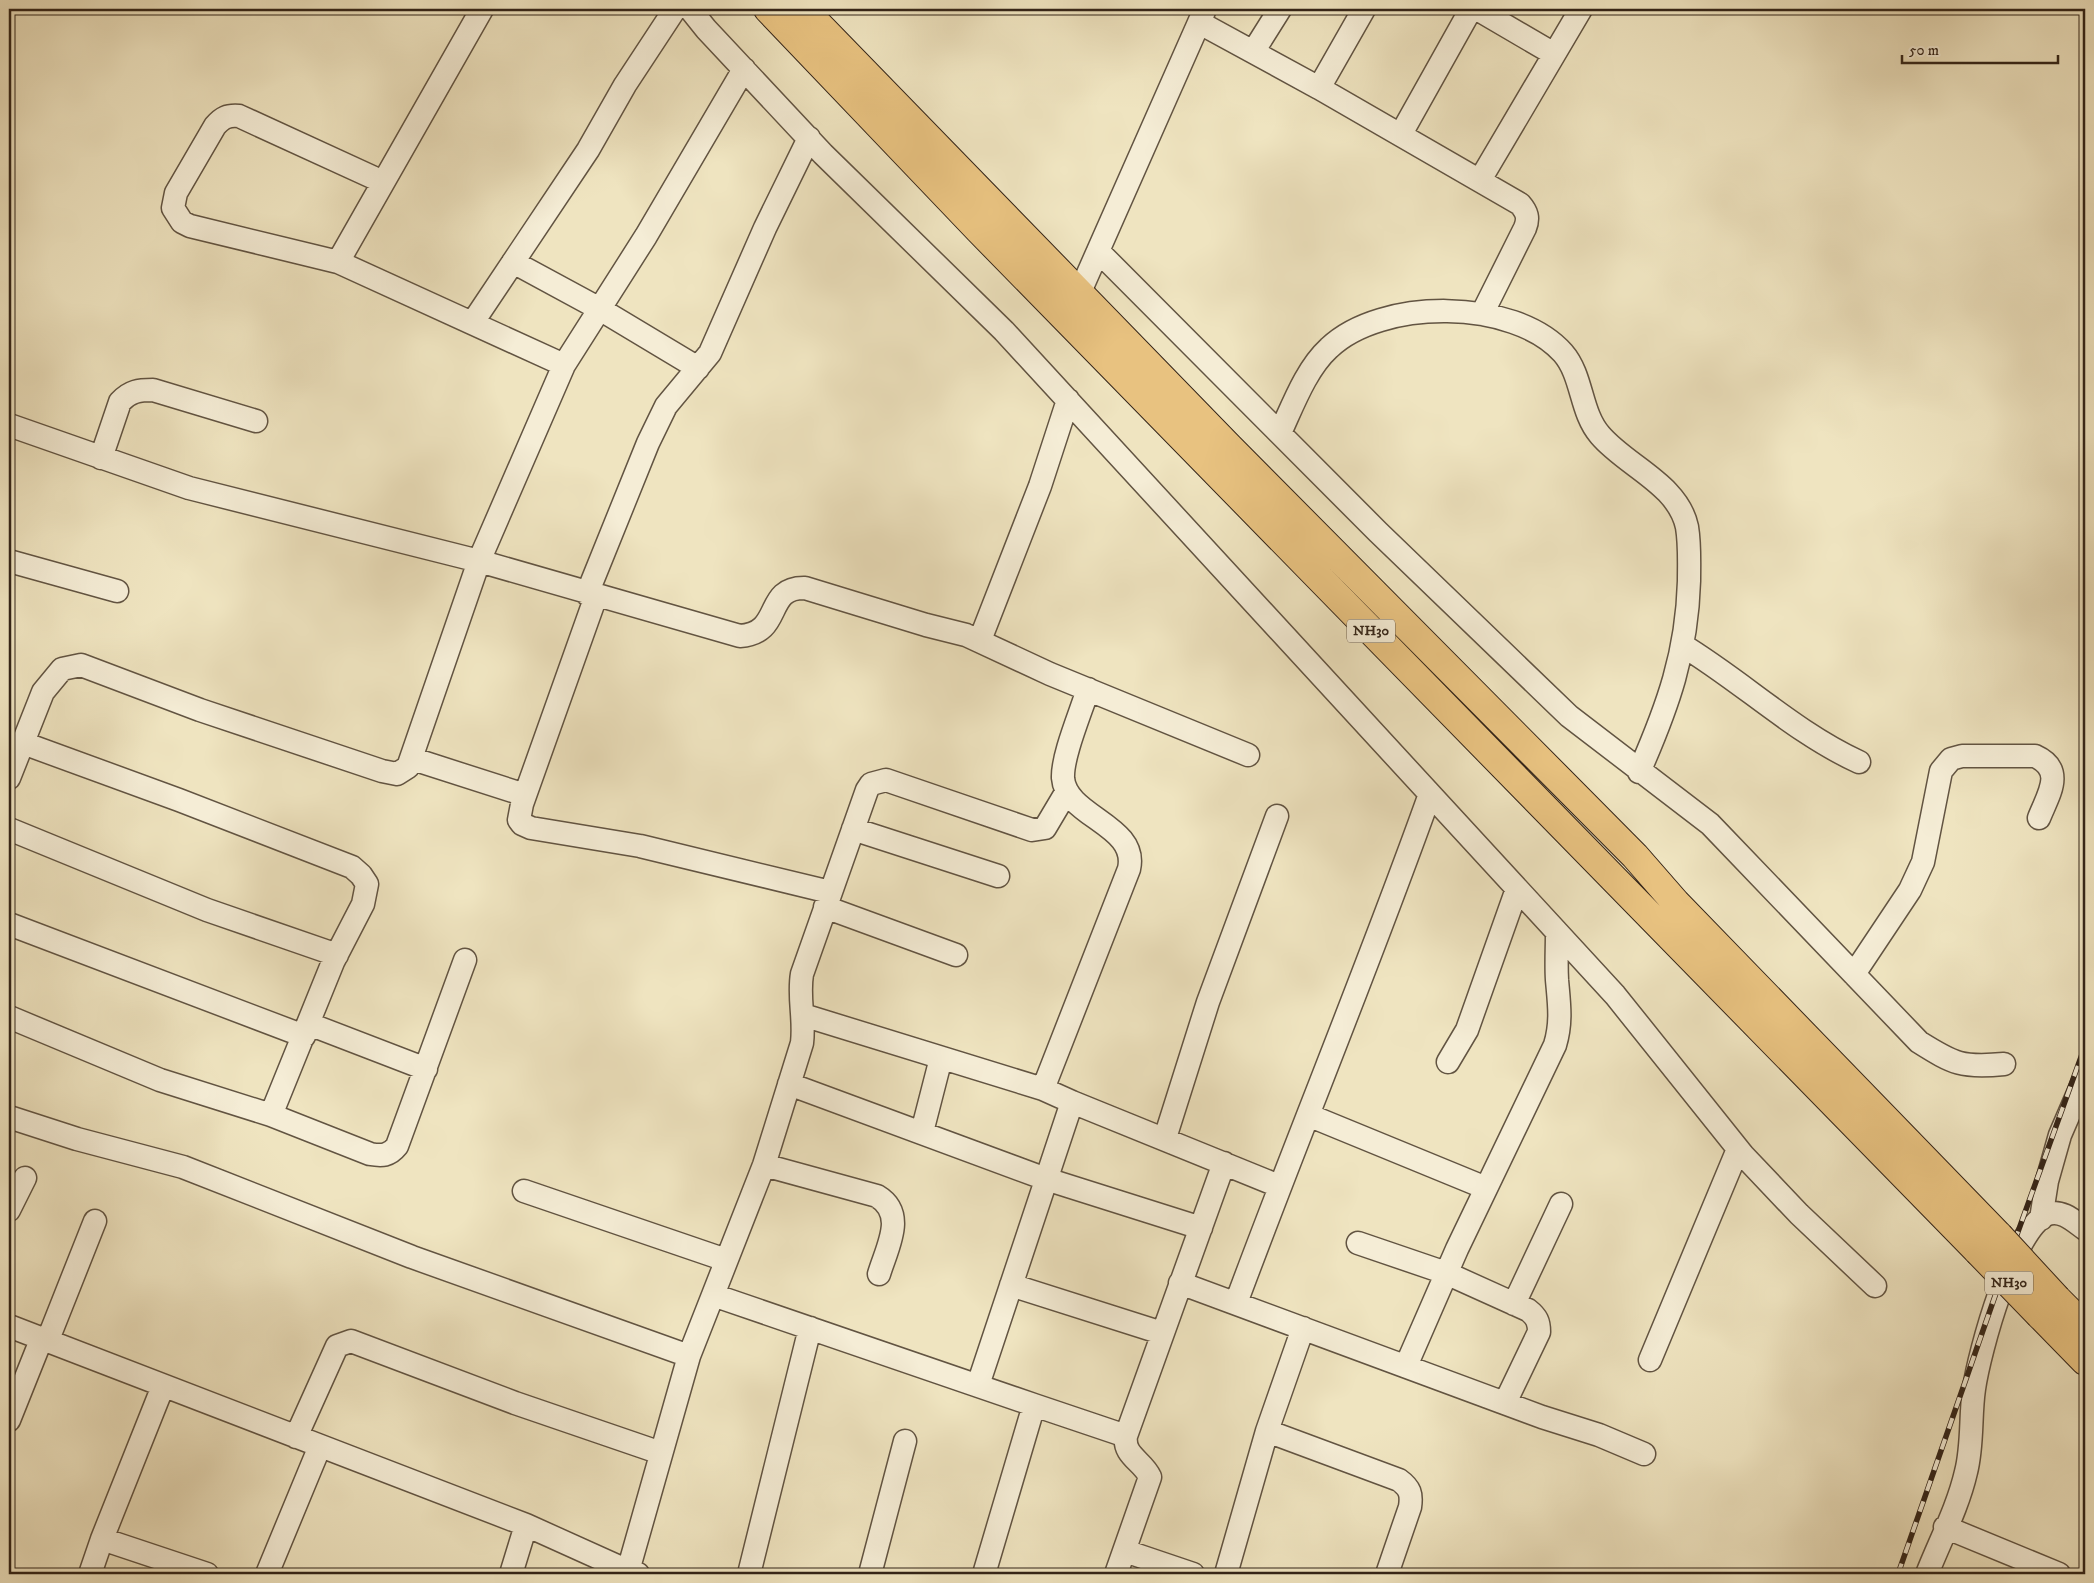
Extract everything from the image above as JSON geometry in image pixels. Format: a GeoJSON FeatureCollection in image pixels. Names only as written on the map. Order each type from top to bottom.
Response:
{"type":"FeatureCollection","features":[{"type":"Feature","properties":{"kind":"highway","name":"NH30"},"geometry":{"type":"LineString","coordinates":[[768,9],[972,224],[1988,1243]]}},
{"type":"Feature","properties":{"kind":"highway","name":"NH30"},"geometry":{"type":"LineString","coordinates":[[803,9],[1079,294],[1635,856],[1988,1243],[2048,1306],[2085,1361]]}},
{"type":"Feature","properties":{"kind":"highway","name":"NH30"},"geometry":{"type":"LineString","coordinates":[[2048,1306],[2085,1327]]}},
{"type":"Feature","properties":{"kind":"street"},"geometry":{"type":"LineString","coordinates":[[338,262],[482,9]]}},
{"type":"Feature","properties":{"kind":"street"},"geometry":{"type":"LineString","coordinates":[[474,322],[588,150],[625,85],[675,9]]}},
{"type":"Feature","properties":{"kind":"street"},"geometry":{"type":"LineString","coordinates":[[690,9],[808,138],[1004,331],[1615,995],[1738,1149],[1800,1214],[1875,1286]]}},
{"type":"Feature","properties":{"kind":"street"},"geometry":{"type":"LineString","coordinates":[[1253,52],[1280,9]]}},
{"type":"Feature","properties":{"kind":"street"},"geometry":{"type":"LineString","coordinates":[[1319,88],[1364,9]]}},
{"type":"Feature","properties":{"kind":"street"},"geometry":{"type":"LineString","coordinates":[[1401,134],[1471,9]]}},
{"type":"Feature","properties":{"kind":"street"},"geometry":{"type":"LineString","coordinates":[[1477,9],[1554,54]]}},
{"type":"Feature","properties":{"kind":"street"},"geometry":{"type":"LineString","coordinates":[[1480,180],[1581,9]]}},
{"type":"Feature","properties":{"kind":"street"},"geometry":{"type":"LineString","coordinates":[[1079,294],[1202,16],[1253,52],[1401,134],[1520,204],[1526,211],[1528,220],[1482,314]]}},
{"type":"Feature","properties":{"kind":"street"},"geometry":{"type":"LineString","coordinates":[[9,778],[44,692],[53,677],[62,669],[81,665],[200,710],[382,771],[396,774],[408,767],[413,759],[479,561],[564,365],[598,308],[646,236],[744,69]]}},
{"type":"Feature","properties":{"kind":"street"},"geometry":{"type":"LineString","coordinates":[[383,182],[238,116],[231,116],[223,118],[215,126],[176,194],[173,208],[182,222],[338,262],[474,322],[564,365]]}},
{"type":"Feature","properties":{"kind":"street"},"geometry":{"type":"LineString","coordinates":[[808,138],[765,228],[721,332],[710,353],[666,406],[648,442],[592,595],[525,795],[519,820],[522,824],[531,828],[640,846],[827,900],[956,955]]}},
{"type":"Feature","properties":{"kind":"street"},"geometry":{"type":"LineString","coordinates":[[1098,251],[1378,532],[1569,716],[1710,824],[1919,1042],[1950,1061],[1983,1066],[2004,1064]]}},
{"type":"Feature","properties":{"kind":"street"},"geometry":{"type":"LineString","coordinates":[[513,262],[598,308],[698,368]]}},
{"type":"Feature","properties":{"kind":"street"},"geometry":{"type":"LineString","coordinates":[[1280,433],[1318,361],[1330,347],[1350,333],[1372,322],[1400,315],[1438,312],[1482,314],[1509,320],[1538,333],[1564,354],[1577,379],[1598,433],[1608,444],[1662,489],[1683,515],[1689,552],[1688,600],[1682,645],[1673,689],[1640,772]]}},
{"type":"Feature","properties":{"kind":"street"},"geometry":{"type":"LineString","coordinates":[[101,458],[120,402],[126,395],[137,390],[153,390],[256,421]]}},
{"type":"Feature","properties":{"kind":"street"},"geometry":{"type":"LineString","coordinates":[[980,640],[1040,486],[1068,400]]}},
{"type":"Feature","properties":{"kind":"street"},"geometry":{"type":"LineString","coordinates":[[9,425],[189,488],[479,561],[740,636],[750,636],[766,626],[781,596],[787,591],[794,588],[805,588],[980,640],[1027,664],[1248,755]]}},
{"type":"Feature","properties":{"kind":"street"},"geometry":{"type":"LineString","coordinates":[[9,561],[116,591]]}},
{"type":"Feature","properties":{"kind":"street"},"geometry":{"type":"LineString","coordinates":[[1682,645],[1737,681],[1808,735],[1859,762]]}},
{"type":"Feature","properties":{"kind":"street"},"geometry":{"type":"LineString","coordinates":[[1043,1089],[1132,858],[1122,840],[1072,798],[1067,791],[1063,779],[1064,764],[1088,689]]}},
{"type":"Feature","properties":{"kind":"street"},"geometry":{"type":"LineString","coordinates":[[23,743],[179,800],[352,867],[362,875],[367,884],[366,894],[337,955],[271,1115]]}},
{"type":"Feature","properties":{"kind":"street"},"geometry":{"type":"LineString","coordinates":[[1854,974],[1910,890],[1923,862],[1941,771],[1946,763],[1962,756],[2035,756],[2043,760],[2049,765],[2053,782],[2039,818]]}},
{"type":"Feature","properties":{"kind":"street"},"geometry":{"type":"LineString","coordinates":[[413,759],[525,795]]}},
{"type":"Feature","properties":{"kind":"street"},"geometry":{"type":"LineString","coordinates":[[9,1326],[526,1526],[633,1573],[661,1453],[689,1356],[764,1165],[802,1043],[803,1015],[800,1000],[802,974],[867,790],[876,782],[886,780],[1032,830],[1045,828],[1067,791]]}},
{"type":"Feature","properties":{"kind":"street"},"geometry":{"type":"LineString","coordinates":[[1236,1303],[1279,1186],[1368,964],[1430,794]]}},
{"type":"Feature","properties":{"kind":"street"},"geometry":{"type":"LineString","coordinates":[[1165,1138],[1208,1002],[1276,816]]}},
{"type":"Feature","properties":{"kind":"street"},"geometry":{"type":"LineString","coordinates":[[9,829],[207,910],[337,955]]}},
{"type":"Feature","properties":{"kind":"street"},"geometry":{"type":"LineString","coordinates":[[853,829],[998,876]]}},
{"type":"Feature","properties":{"kind":"street"},"geometry":{"type":"LineString","coordinates":[[1448,1062],[1468,1030],[1517,889]]}},
{"type":"Feature","properties":{"kind":"street"},"geometry":{"type":"LineString","coordinates":[[9,924],[306,1030],[426,1069]]}},
{"type":"Feature","properties":{"kind":"street"},"geometry":{"type":"LineString","coordinates":[[1406,1366],[1446,1273],[1555,1045],[1560,1029],[1561,1009],[1556,964],[1558,933]]}},
{"type":"Feature","properties":{"kind":"street"},"geometry":{"type":"LineString","coordinates":[[9,1017],[160,1080],[271,1115],[370,1154],[385,1155],[392,1152],[397,1146],[465,960]]}},
{"type":"Feature","properties":{"kind":"street"},"geometry":{"type":"LineString","coordinates":[[803,1015],[1043,1089],[1279,1186]]}},
{"type":"Feature","properties":{"kind":"street"},"geometry":{"type":"LineString","coordinates":[[922,1132],[941,1058]]}},
{"type":"Feature","properties":{"kind":"street"},"geometry":{"type":"LineString","coordinates":[[1926,1574],[1957,1502],[1967,1470],[1974,1388],[1979,1359],[1991,1320],[2016,1253],[2041,1219],[2046,1188],[2060,1135],[2085,1077]]}},
{"type":"Feature","properties":{"kind":"street"},"geometry":{"type":"LineString","coordinates":[[789,1084],[1046,1179],[1200,1228]]}},
{"type":"Feature","properties":{"kind":"street"},"geometry":{"type":"LineString","coordinates":[[978,1385],[1072,1102]]}},
{"type":"Feature","properties":{"kind":"street"},"geometry":{"type":"LineString","coordinates":[[1308,1115],[1486,1188]]}},
{"type":"Feature","properties":{"kind":"street"},"geometry":{"type":"LineString","coordinates":[[9,1117],[77,1139],[183,1167],[412,1257],[689,1356]]}},
{"type":"Feature","properties":{"kind":"street"},"geometry":{"type":"LineString","coordinates":[[1650,1360],[1738,1149]]}},
{"type":"Feature","properties":{"kind":"street"},"geometry":{"type":"LineString","coordinates":[[1116,1574],[1150,1477],[1142,1464],[1128,1452],[1124,1444],[1126,1436],[1224,1163]]}},
{"type":"Feature","properties":{"kind":"street"},"geometry":{"type":"LineString","coordinates":[[764,1165],[877,1196],[888,1202],[892,1210],[894,1222],[880,1274]]}},
{"type":"Feature","properties":{"kind":"street"},"geometry":{"type":"LineString","coordinates":[[9,1210],[25,1178]]}},
{"type":"Feature","properties":{"kind":"street"},"geometry":{"type":"LineString","coordinates":[[524,1192],[726,1260]]}},
{"type":"Feature","properties":{"kind":"street"},"geometry":{"type":"LineString","coordinates":[[1514,1304],[1560,1204]]}},
{"type":"Feature","properties":{"kind":"street"},"geometry":{"type":"LineString","coordinates":[[2041,1219],[2055,1213],[2065,1215],[2085,1229]]}},
{"type":"Feature","properties":{"kind":"street"},"geometry":{"type":"LineString","coordinates":[[9,1420],[95,1222]]}},
{"type":"Feature","properties":{"kind":"street"},"geometry":{"type":"LineString","coordinates":[[1358,1243],[1446,1273],[1514,1304],[1535,1316],[1539,1323],[1539,1332],[1505,1403]]}},
{"type":"Feature","properties":{"kind":"street"},"geometry":{"type":"LineString","coordinates":[[1180,1283],[1505,1403],[1599,1435],[1644,1454]]}},
{"type":"Feature","properties":{"kind":"street"},"geometry":{"type":"LineString","coordinates":[[1011,1285],[1162,1334]]}},
{"type":"Feature","properties":{"kind":"street"},"geometry":{"type":"LineString","coordinates":[[713,1295],[1126,1436]]}},
{"type":"Feature","properties":{"kind":"street"},"geometry":{"type":"LineString","coordinates":[[749,1574],[810,1328]]}},
{"type":"Feature","properties":{"kind":"street"},"geometry":{"type":"LineString","coordinates":[[1226,1574],[1267,1431],[1303,1328]]}},
{"type":"Feature","properties":{"kind":"street"},"geometry":{"type":"LineString","coordinates":[[296,1437],[337,1346],[352,1341],[515,1403],[661,1453]]}},
{"type":"Feature","properties":{"kind":"street"},"geometry":{"type":"LineString","coordinates":[[90,1574],[163,1386]]}},
{"type":"Feature","properties":{"kind":"street"},"geometry":{"type":"LineString","coordinates":[[984,1574],[1034,1405]]}},
{"type":"Feature","properties":{"kind":"street"},"geometry":{"type":"LineString","coordinates":[[1267,1431],[1399,1480],[1408,1487],[1411,1495],[1410,1507],[1387,1574]]}},
{"type":"Feature","properties":{"kind":"street"},"geometry":{"type":"LineString","coordinates":[[870,1574],[905,1441]]}},
{"type":"Feature","properties":{"kind":"street"},"geometry":{"type":"LineString","coordinates":[[267,1574],[320,1446]]}},
{"type":"Feature","properties":{"kind":"street"},"geometry":{"type":"LineString","coordinates":[[511,1574],[526,1526]]}},
{"type":"Feature","properties":{"kind":"street"},"geometry":{"type":"LineString","coordinates":[[1945,1527],[2059,1574]]}},
{"type":"Feature","properties":{"kind":"street"},"geometry":{"type":"LineString","coordinates":[[102,1539],[202,1573]]}},
{"type":"Feature","properties":{"kind":"street"},"geometry":{"type":"LineString","coordinates":[[1125,1551],[1193,1574]]}},
{"type":"Feature","properties":{"kind":"railway"},"geometry":{"type":"LineString","coordinates":[[1898,1574],[2085,1046]]}}]}
